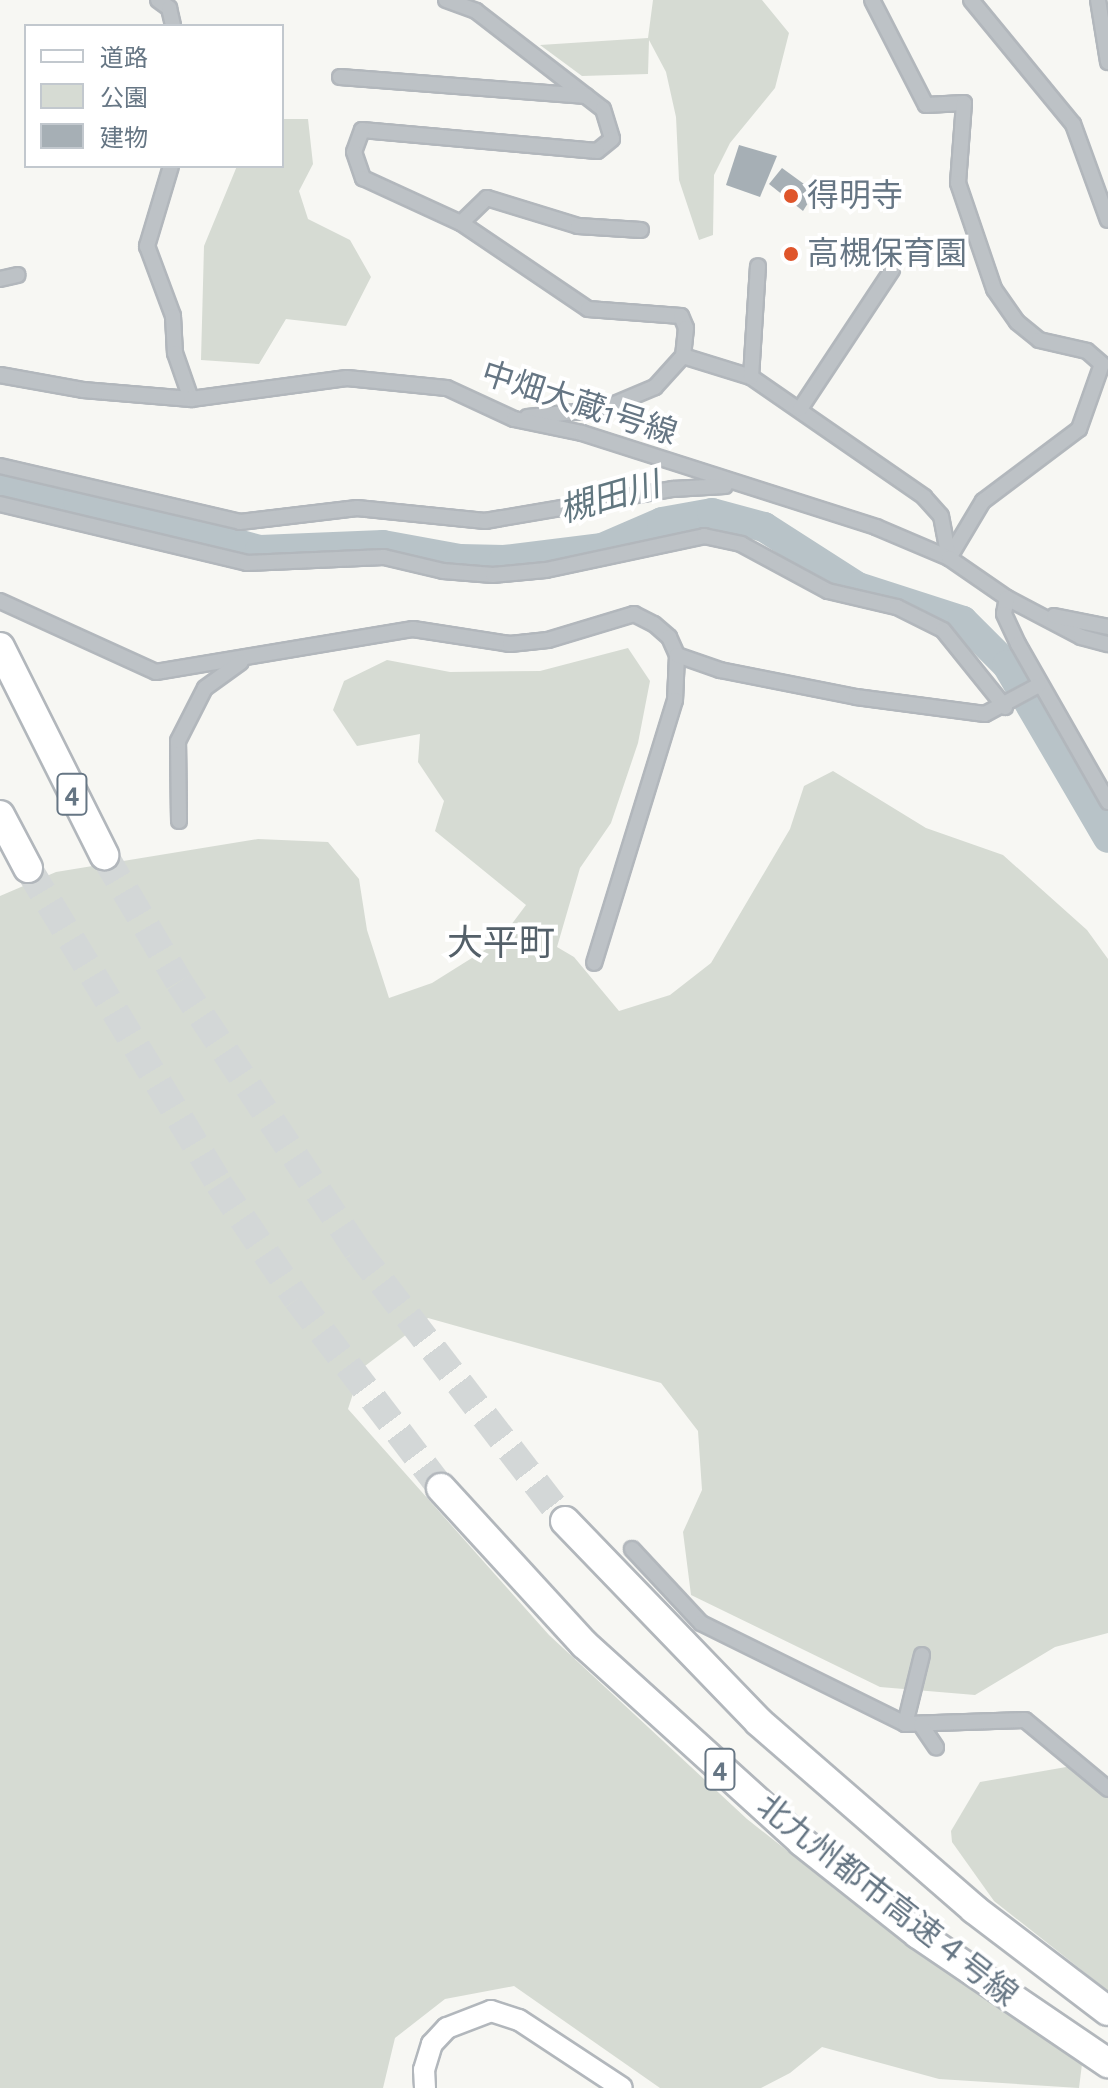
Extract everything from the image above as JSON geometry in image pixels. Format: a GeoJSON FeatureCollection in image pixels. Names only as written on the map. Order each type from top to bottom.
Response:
{"type":"FeatureCollection","features":[{"type":"Feature","properties":{"kind":"highway","name":"4"},"geometry":{"type":"LineString","coordinates":[[0,647],[104,855]]}},
{"type":"Feature","properties":{"kind":"highway","name":"4"},"geometry":{"type":"LineString","coordinates":[[0,815],[28,868]]}},
{"type":"Feature","properties":{"kind":"highway","name":"北九州都市高速４号線"},"geometry":{"type":"LineString","coordinates":[[441,1488],[584,1644],[802,1842],[918,1934],[1108,2063]]}},
{"type":"Feature","properties":{"kind":"highway","name":"北九州都市高速４号線"},"geometry":{"type":"LineString","coordinates":[[565,1521],[759,1722],[974,1909],[1108,2011]]}},
{"type":"Feature","properties":{"kind":"street"},"geometry":{"type":"LineString","coordinates":[[158,0],[169,8],[173,24]]}},
{"type":"Feature","properties":{"kind":"street"},"geometry":{"type":"LineString","coordinates":[[446,0],[476,11],[586,96],[610,121],[612,139],[597,151],[362,130],[354,152],[363,178],[461,223],[588,309],[681,316],[686,328],[683,356],[655,387],[603,409],[514,419]]}},
{"type":"Feature","properties":{"kind":"street"},"geometry":{"type":"LineString","coordinates":[[872,0],[926,105],[964,103],[958,183],[994,289],[1017,322],[1039,340],[1087,351],[1102,364],[1079,429],[983,501],[949,558]]}},
{"type":"Feature","properties":{"kind":"street"},"geometry":{"type":"LineString","coordinates":[[971,0],[1073,124],[1108,220]]}},
{"type":"Feature","properties":{"kind":"street"},"geometry":{"type":"LineString","coordinates":[[1098,0],[1108,62]]}},
{"type":"Feature","properties":{"kind":"street"},"geometry":{"type":"LineString","coordinates":[[340,77],[586,96]]}},
{"type":"Feature","properties":{"kind":"street"},"geometry":{"type":"LineString","coordinates":[[170,168],[147,246],[173,316],[175,353],[191,399]]}},
{"type":"Feature","properties":{"kind":"street"},"geometry":{"type":"LineString","coordinates":[[461,223],[487,198],[578,226],[641,230]]}},
{"type":"Feature","properties":{"kind":"street"},"geometry":{"type":"LineString","coordinates":[[751,377],[758,266]]}},
{"type":"Feature","properties":{"kind":"street"},"geometry":{"type":"LineString","coordinates":[[800,409],[892,270]]}},
{"type":"Feature","properties":{"kind":"street"},"geometry":{"type":"LineString","coordinates":[[0,279],[18,275]]}},
{"type":"Feature","properties":{"kind":"street"},"geometry":{"type":"LineString","coordinates":[[683,356],[751,377],[924,497],[941,516],[949,558]]}},
{"type":"Feature","properties":{"kind":"street","name":"中畑大蔵1号線"},"geometry":{"type":"LineString","coordinates":[[0,375],[83,390],[191,399],[382,378],[447,388],[514,419],[582,433],[733,485],[876,527],[949,558],[1007,598],[1081,637],[1108,644]]}},
{"type":"Feature","properties":{"kind":"street"},"geometry":{"type":"LineString","coordinates":[[0,466],[240,522],[357,508],[485,521],[673,489],[733,485]]}},
{"type":"Feature","properties":{"kind":"street"},"geometry":{"type":"LineString","coordinates":[[0,504],[247,563],[384,557],[443,571],[493,575],[546,570],[704,536],[741,544],[828,591],[897,607],[943,630],[1008,706]]}},
{"type":"Feature","properties":{"kind":"street"},"geometry":{"type":"LineString","coordinates":[[1007,598],[1004,614],[1039,685],[1064,719],[1108,802]]}},
{"type":"Feature","properties":{"kind":"street"},"geometry":{"type":"LineString","coordinates":[[0,601],[156,672],[413,629],[510,644],[548,640],[634,614],[669,637],[677,655],[675,700],[594,963]]}},
{"type":"Feature","properties":{"kind":"street"},"geometry":{"type":"LineString","coordinates":[[1031,610],[1108,627]]}},
{"type":"Feature","properties":{"kind":"street"},"geometry":{"type":"LineString","coordinates":[[677,655],[720,670],[856,697],[985,714],[1008,706],[1039,685]]}},
{"type":"Feature","properties":{"kind":"street"},"geometry":{"type":"LineString","coordinates":[[179,821],[178,741],[205,688],[245,659]]}},
{"type":"Feature","properties":{"kind":"street"},"geometry":{"type":"LineString","coordinates":[[632,1549],[701,1623],[905,1724],[1025,1720],[1108,1789]]}},
{"type":"Feature","properties":{"kind":"street"},"geometry":{"type":"LineString","coordinates":[[905,1724],[922,1655]]}},
{"type":"Feature","properties":{"kind":"street"},"geometry":{"type":"LineString","coordinates":[[921,1725],[936,1747]]}},
{"type":"Feature","properties":{"kind":"street"},"geometry":{"type":"LineString","coordinates":[[425,2088],[432,2044],[447,2028],[491,2011],[519,2020],[622,2088]]}},
{"type":"Feature","properties":{"kind":"green space"},"geometry":{"type":"Polygon","coordinates":[[[653,0],[762,0],[789,33],[775,88],[730,143],[714,175],[713,235],[699,240],[679,180],[676,117],[666,72],[649,40],[648,74],[582,76],[540,45],[648,38],[653,0]]]}},
{"type":"Feature","properties":{"kind":"green space"},"geometry":{"type":"Polygon","coordinates":[[[284,119],[308,119],[313,164],[299,191],[308,219],[350,240],[371,277],[346,326],[286,319],[259,364],[201,360],[204,246],[236,168],[284,168],[284,119]]]}},
{"type":"Feature","properties":{"kind":"green space"},"geometry":{"type":"Polygon","coordinates":[[[628,648],[650,681],[638,743],[611,823],[580,868],[557,947],[574,957],[619,1011],[670,995],[711,963],[790,829],[804,786],[833,771],[926,828],[1003,855],[1087,930],[1108,959],[1108,1633],[1055,1647],[975,1695],[880,1687],[691,1595],[683,1532],[702,1490],[698,1431],[661,1383],[428,1318],[361,1369],[348,1409],[549,1635],[747,1819],[914,1951],[1082,2064],[1079,2088],[939,2079],[822,2047],[790,2073],[761,2088],[660,2088],[514,1986],[445,1999],[395,2038],[383,2088],[0,2088],[0,896],[56,872],[258,839],[328,842],[359,879],[367,930],[389,998],[432,983],[499,941],[526,905],[435,831],[444,801],[418,762],[420,734],[357,746],[333,710],[344,681],[387,660],[450,672],[540,671],[628,648]]]}},
{"type":"Feature","properties":{"kind":"green space"},"geometry":{"type":"Polygon","coordinates":[[[1072,1766],[1108,1793],[1108,1991],[994,1901],[952,1842],[951,1831],[980,1782],[1072,1766]]]}},
{"type":"Feature","properties":{"kind":"building"},"geometry":{"type":"Polygon","coordinates":[[[739,145],[777,156],[760,197],[726,185],[739,145]]]}},
{"type":"Feature","properties":{"kind":"building"},"geometry":{"type":"Polygon","coordinates":[[[782,168],[815,192],[803,211],[769,184],[782,168]]]}},
{"type":"Feature","properties":{"kind":"waterway","name":"槻田川"},"geometry":{"type":"LineString","coordinates":[[0,487],[78,501],[260,550],[383,545],[460,559],[504,560],[602,548],[662,522],[712,513],[764,527],[858,587],[963,621],[1007,665],[1108,838]]}},
{"type":"Feature","properties":{"kind":"tunnel"},"geometry":{"type":"LineString","coordinates":[[104,855],[179,982],[357,1250],[565,1521]]}},
{"type":"Feature","properties":{"kind":"tunnel"},"geometry":{"type":"LineString","coordinates":[[28,868],[219,1184],[297,1299],[441,1488]]}},
{"type":"Feature","properties":{"kind":"place","name":"得明寺"},"geometry":{"type":"Point","coordinates":[791,196]}},
{"type":"Feature","properties":{"kind":"place","name":"高槻保育園"},"geometry":{"type":"Point","coordinates":[791,254]}},
{"type":"Feature","properties":{"kind":"district","name":"大平町"},"geometry":{"type":"Point","coordinates":[501,945]}}]}
